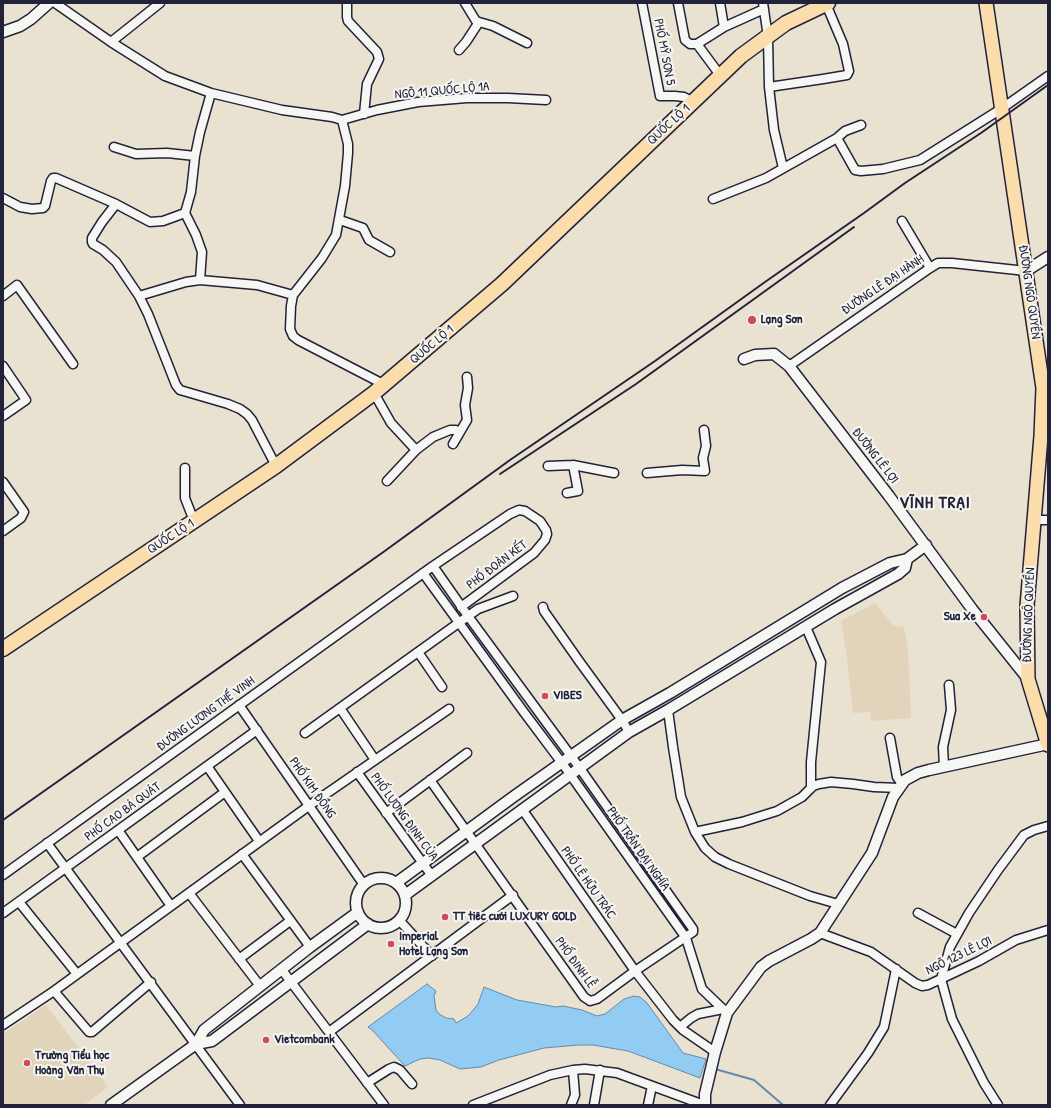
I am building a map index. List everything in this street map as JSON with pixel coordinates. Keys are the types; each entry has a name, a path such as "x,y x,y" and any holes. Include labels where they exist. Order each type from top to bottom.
{"highway":[{"name":"QUỐC LỘ 1","path":"3,649 276,466 380,389 502,284 741,56 786,24 822,4"}],"main road":[{"name":"ĐƯỜNG NGÔ QUYỀN","path":"986,3 1026,271 1043,358 1044,436 1034,520 1028,606 1028,679 1048,744"}],"street":[{"path":"3,32 20,26 30,20 49,3"},
{"path":"55,3 111,42 165,76 211,93 282,110 332,117 342,120 348,144 348,153 340,220 336,235 331,245 293,295 290,329 293,336 298,340 380,389 391,423 416,450"},
{"path":"111,42 160,3"},
{"path":"347,3 346,17 348,21 377,52 379,59 367,84 364,114"},
{"path":"465,3 476,21 493,26 527,43"},
{"name":"PHỐ MỸ SƠN 5","path":"642,3 660,96 675,96 693,102"},
{"path":"678,3 685,40 690,44 697,44 724,27 763,6 768,37 769,87 774,130 783,168"},
{"path":"720,3 724,27"},
{"path":"769,87 823,79 848,73 849,71 843,44 822,4"},
{"path":"459,50 479,22"},
{"path":"697,44 720,75"},
{"path":"837,138 855,170 861,171 883,169 920,160 1002,109 1048,76"},
{"path":"200,280 202,252 196,235 185,213 191,192 195,156 211,93"},
{"name":"NGÕ 11 QUỐC LỘ 1A","path":"342,120 418,102 468,98 546,100"},
{"path":"713,199 766,178 837,138 845,131 861,125"},
{"path":"114,147 136,154 171,153 195,156"},
{"path":"3,198 20,207 32,210 40,209 45,206 50,181 53,178 56,178 116,204 150,222 163,221 185,213"},
{"path":"116,204 102,222 92,238 92,242 116,262 139,296 148,314 176,386 180,390 228,404 247,414 252,420 276,466"},
{"path":"340,220 363,228 369,240 390,252"},
{"path":"902,221 930,268"},
{"path":"1026,271 1048,257"},
{"name":"ĐƯỜNG LÊ ĐẠI HÀNH","path":"789,366 938,263 952,263 1026,271"},
{"path":"139,296 186,282 200,280 257,285 293,295"},
{"path":"3,296 17,285 73,364"},
{"name":"ĐƯỜNG LÊ LỢI","path":"744,359 756,355 774,354 789,366 926,545 972,610 1028,679"},
{"path":"3,366 26,400 3,416"},
{"path":"454,444 467,420 465,405 468,388 467,377"},
{"path":"388,481 416,450 438,435 454,430 460,432"},
{"path":"647,473 682,470 705,471 703,458 706,446 704,430"},
{"path":"567,493 578,491 573,465"},
{"path":"548,466 573,465 614,473"},
{"path":"185,468 185,494 194,521"},
{"path":"3,482 23,510 23,515 21,518 3,531"},
{"name":"PHỐ ĐOÀN KẾT","path":"461,607 534,553 545,540 546,530 540,521 525,511 519,510 510,514"},
{"name":"ĐƯỜNG LƯƠNG THẾ VINH","path":"3,875 423,573 510,514"},
{"path":"1034,520 1048,520"},
{"path":"396,883 622,720 670,693 842,588 890,563 907,559 926,545"},
{"path":"405,896 579,767 629,732 850,600 898,574 905,568 907,559"},
{"path":"433,566 461,607 571,756"},
{"path":"423,573 562,763"},
{"path":"842,588 850,600"},
{"path":"305,733 468,616 483,607 513,596"},
{"path":"543,607 544,611 629,732"},
{"path":"806,627 821,662 811,762 810,788"},
{"path":"770,632 778,644"},
{"path":"418,652 442,687"},
{"path":"944,766 943,747 951,710 949,685"},
{"path":"670,693 681,797 695,832 705,848 714,857 810,896 838,904"},
{"path":"523,711 532,704"},
{"name":"PHỐ KIM ĐỒNG","path":"239,705 310,805 364,885"},
{"path":"340,708 375,760"},
{"path":"3,1025 54,991 259,841 449,709"},
{"name":"PHỐ CAO BÁ QUÁT","path":"3,913 257,730"},
{"path":"890,738 900,786"},
{"path":"473,1105 550,1075 585,1069 617,1073 704,1105 705,1094 725,1011 761,968 769,961 812,939 820,933 872,853 893,797 905,780 918,773 944,766 1048,744"},
{"path":"386,813 467,753"},
{"name":"PHỐ TRẦN ĐẠI NGHĨA","path":"571,756 693,929"},
{"name":"PHỐ TRẦN ĐẠI NGHĨA","path":"562,763 686,938 702,989 725,1011"},
{"path":"207,766 259,841"},
{"name":"PHỐ LƯƠNG ĐỊNH CỦA","path":"357,772 432,876"},
{"name":"PHỐ ĐINH LỄ","path":"430,780 584,997 590,1001 597,999 635,971 686,938 692,933 693,929"},
{"path":"695,832 764,816 777,811 794,802 810,788 818,784 831,782 874,788 900,786"},
{"path":"137,857 225,792"},
{"path":"513,798 522,809"},
{"name":"PHỐ LÊ HỮU TRÁC","path":"522,809 635,971 673,1020 714,1057"},
{"path":"998,1105 984,1083 952,1019 941,978 950,947 969,913 998,870 1024,836 1034,830 1048,826"},
{"path":"118,830 171,906"},
{"path":"48,843 240,1105"},
{"path":"242,854 310,947"},
{"path":"376,878 390,880 396,883 401,888 405,896 405,909 399,920 392,925 384,927 376,927 368,924 358,912 357,897 360,890 364,885 376,878"},
{"path":"189,893 260,986"},
{"path":"329,1032 513,895"},
{"path":"19,902 77,974"},
{"path":"111,1105 196,1044 204,1030 310,947 358,912"},
{"path":"918,914 957,934"},
{"path":"399,920 432,956"},
{"path":"239,959 290,921"},
{"path":"196,1044 212,1041 368,924"},
{"name":"NGÕ 123 LÊ LỢI","path":"820,933 871,952 922,986 979,961 1016,940 1048,930"},
{"path":"830,1105 868,1053 884,1027 896,969"},
{"path":"282,970 384,1105"},
{"path":"54,991 89,1032 92,1032 151,982"},
{"path":"235,1006 244,1018"},
{"path":"680,1027 698,1014 725,1011"},
{"path":"367,1083 389,1069 394,1068 400,1070 412,1084"},
{"path":"571,1105 575,1095 573,1070"},
{"path":"594,1105 600,1070"},
{"path":"648,1105 652,1086"}],"shaded area":[{"path":"875,603 893,625 904,627 908,648 911,718 871,721 870,712 853,713 841,621"},
{"path":"46,1005 108,1087 84,1105 3,1105 3,1034"}],"water":[{"path":"427,984 436,991 434,996 436,1010 439,1014 446,1018 454,1019 456,1023 468,1016 478,1004 484,987 517,1000 556,1007 563,1006 582,1010 597,1016 605,1014 624,999 634,996 640,997 647,1003 683,1053 706,1059 700,1078 628,1051 593,1045 544,1048 499,1060 481,1067 460,1069 440,1060 429,1058 420,1059 405,1066 368,1027"}],"waterway":[{"path":"715,1069 754,1080 783,1105"}],"railway":[{"path":"3,820 382,553 510,460 655,361 905,183 981,133 1048,85"},
{"path":"500,474 636,384 854,227"}],"place":[{"name":"Lạng Sơn","path":"752,320"},
{"name":"Sua Xe","path":"984,617"},
{"name":"VIBES","path":"545,696"},
{"name":"TT tiêc cưới LUXURY GOLD","path":"445,917"},
{"name":"Imperial Hotel Lạng Sơn","path":"391,944"},
{"name":"Vietcombank","path":"266,1040"},
{"name":"Trường Tiểu học Hoàng Văn Thụ","path":"27,1063"}],"district":[{"name":"VĨNH TRẠI","path":"935,503"}]}
